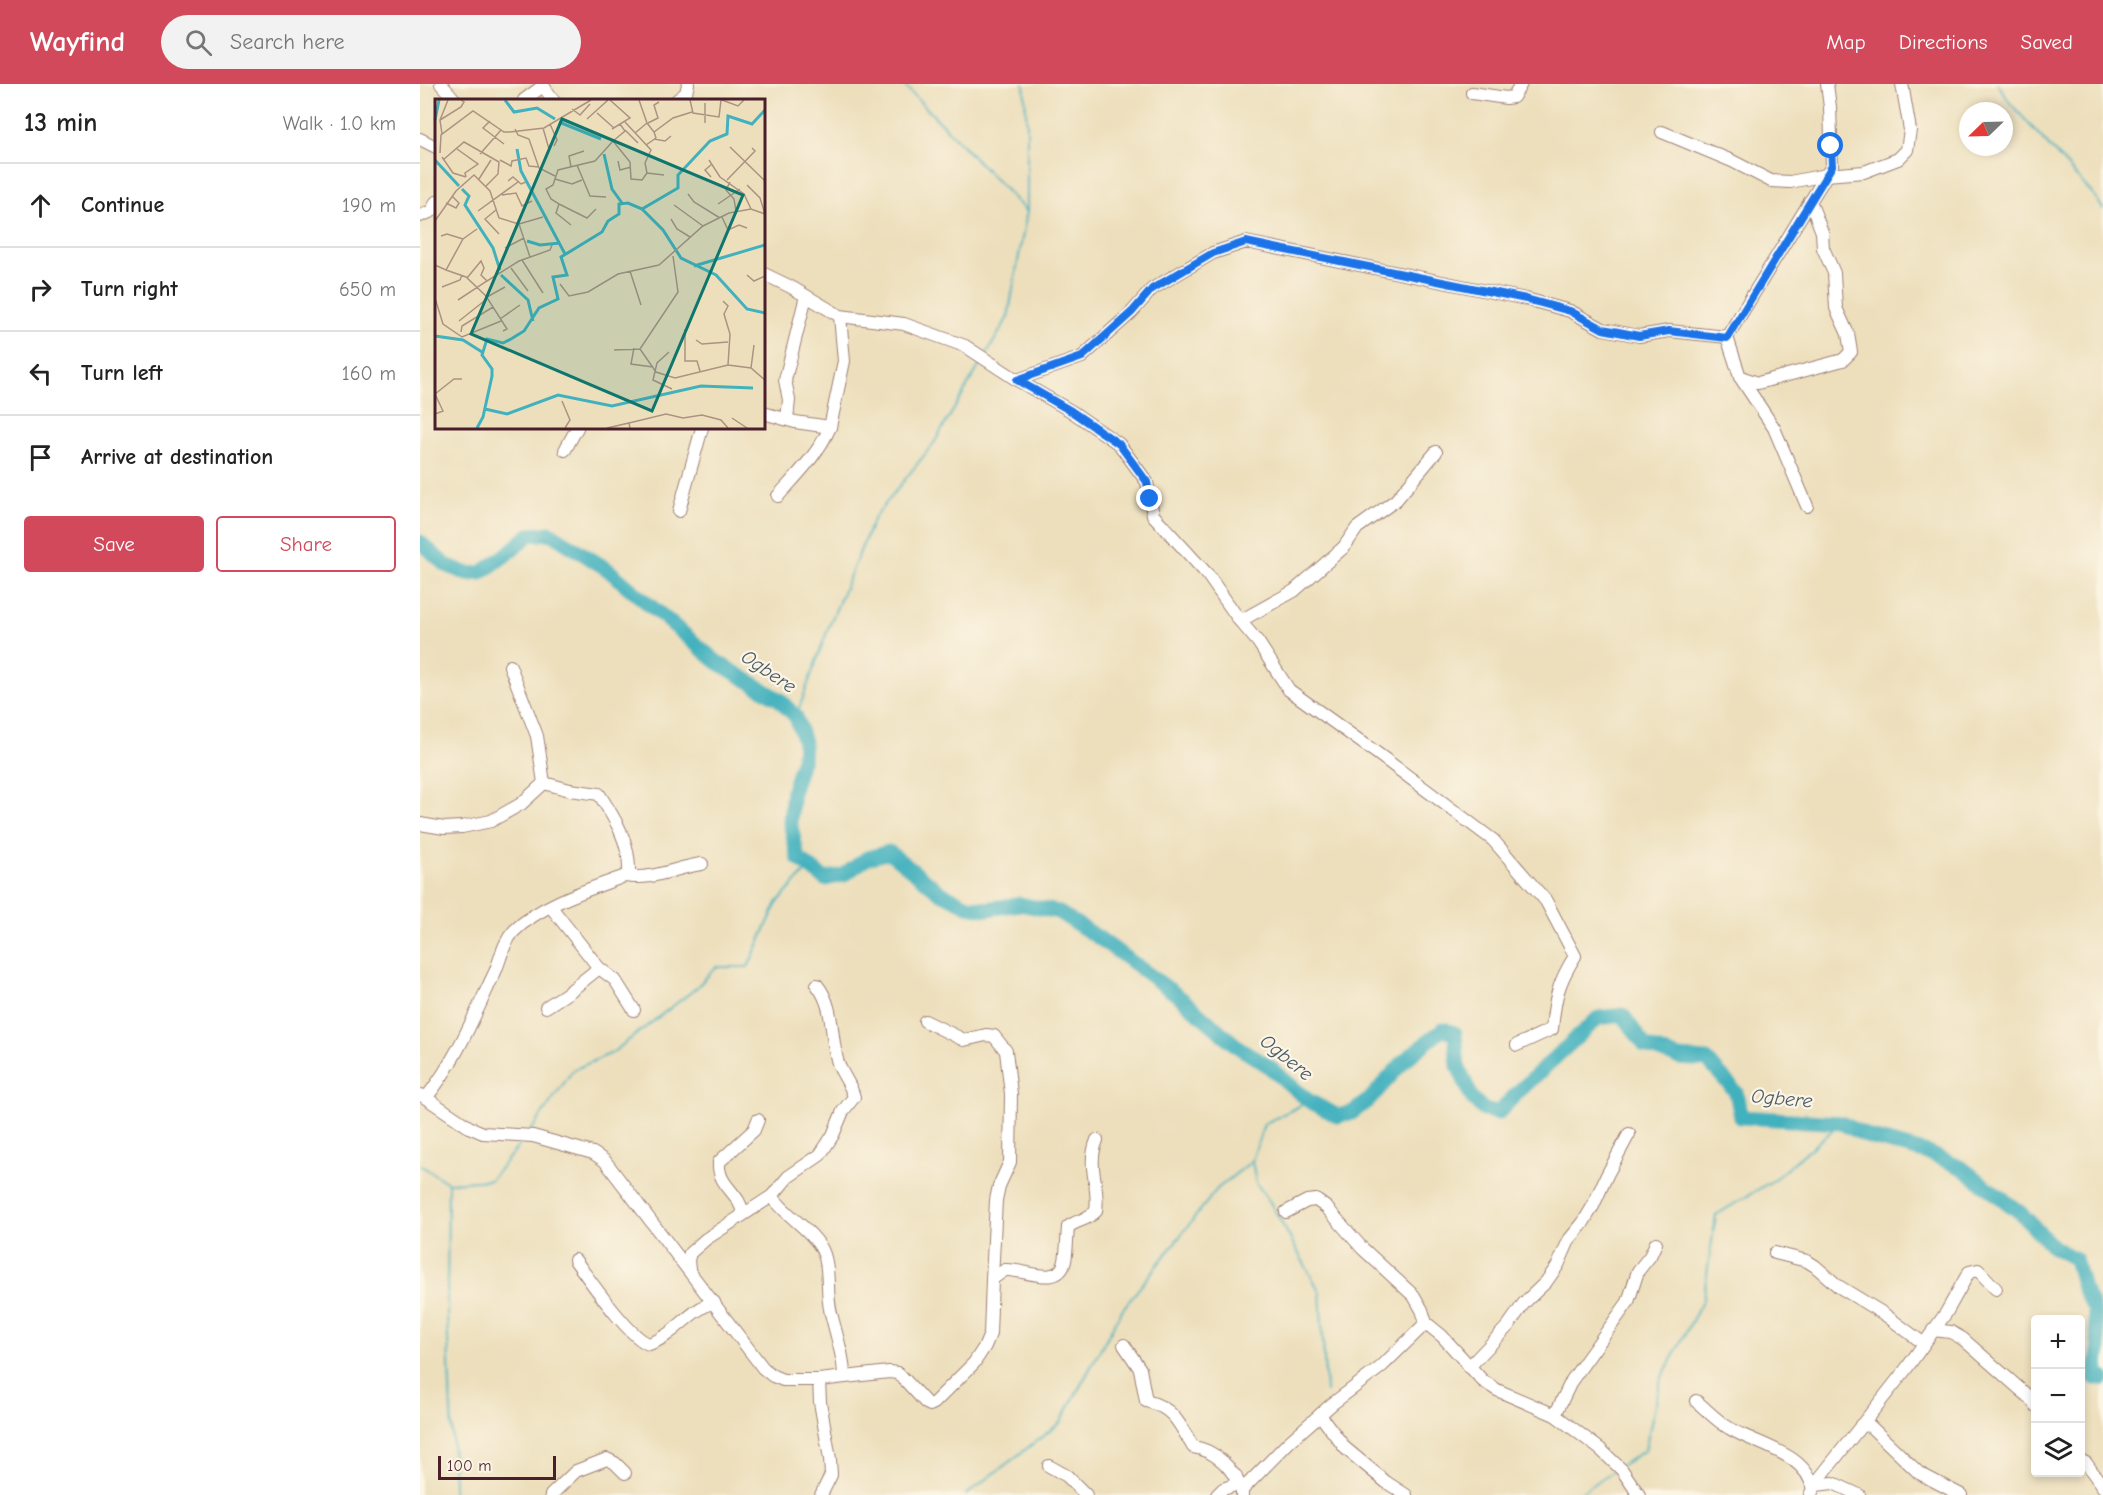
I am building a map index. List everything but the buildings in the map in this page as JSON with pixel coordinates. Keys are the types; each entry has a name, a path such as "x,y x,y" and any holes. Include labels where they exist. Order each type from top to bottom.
{"street":[{"path":"441,84 454,99"},
{"path":"678,99 686,93 687,84"},
{"path":"1472,93 1513,97 1521,84"},
{"path":"1807,506 1774,428 1740,377 1727,338 1832,166 1827,84"},
{"path":"1662,132 1732,161 1771,182 1790,182 1826,175 1864,172 1898,159 1907,150 1910,130 1902,84"},
{"path":"525,99 543,85 552,99"},
{"path":"420,139 435,146"},
{"path":"1740,377 1758,383 1843,360 1851,352 1848,334 1836,308 1833,273 1823,248 1822,232 1810,201"},
{"path":"420,216 432,211 435,204"},
{"path":"1017,380 1082,357 1132,312 1152,289 1213,253 1246,242 1526,299 1570,311 1603,329 1639,336 1669,331 1727,338"},
{"path":"765,274 840,316 904,324 965,346 1017,380 1071,411 1119,444 1147,482 1153,515 1207,574 1258,642 1288,690 1378,753 1494,840 1546,901 1575,956 1562,977 1555,999 1552,1029 1517,1045"},
{"path":"787,419 789,400 784,380 806,296"},
{"path":"778,496 827,437 844,361 840,316"},
{"path":"767,414 812,426 830,427"},
{"path":"565,450 576,429"},
{"path":"679,511 702,429"},
{"path":"1240,621 1294,591 1344,547 1357,528 1396,500 1436,452"},
{"path":"510,666 537,735 544,783"},
{"path":"420,824 444,828 491,821 521,804 544,783"},
{"path":"544,783 599,794 629,852 629,872 626,876"},
{"path":"702,864 686,866 648,878 638,879 626,876 587,890 551,907 516,929 506,940 499,963 455,1056 423,1096 483,1134 533,1136 593,1153 605,1161 763,1368 773,1376 783,1380 819,1380 897,1373 926,1403 934,1403 974,1363 985,1346 990,1334 996,1200 999,1186 1010,1162 1011,1094 1006,1051 994,1036 986,1035 964,1040 925,1021"},
{"path":"551,907 599,968 615,980 634,1010"},
{"path":"546,1007 599,968"},
{"path":"689,1270 690,1253 706,1239 772,1196 788,1177 820,1155 833,1135 843,1112 854,1097 852,1088 837,1060 827,1007 822,991 817,985"},
{"path":"743,1214 737,1198 720,1177 719,1162 754,1130 758,1120"},
{"path":"1469,1367 1508,1326 1524,1303 1546,1282 1558,1264 1569,1240 1593,1206 1629,1134"},
{"path":"992,1279 1005,1270 1049,1276 1061,1270 1065,1264 1068,1227 1088,1218 1096,1211 1092,1153 1097,1140"},
{"path":"772,1196 781,1208 819,1243 824,1253 830,1310 844,1367 843,1377"},
{"path":"1287,1212 1307,1201 1316,1200 1327,1208 1362,1248 1392,1273 1414,1296 1426,1323 1442,1336 1483,1382 1556,1415 1600,1449 1619,1468 1639,1495"},
{"path":"1556,1415 1572,1380 1628,1302 1638,1272 1656,1243"},
{"path":"1774,1253 1807,1261 1838,1286 1884,1314 1923,1343"},
{"path":"574,1260 642,1342 649,1344 665,1336 703,1306 714,1302"},
{"path":"1813,1490 1934,1330 1969,1272 1978,1270 1996,1289"},
{"path":"1124,1345 1140,1369 1146,1401 1159,1404 1169,1410 1193,1447 1203,1448 1223,1462 1236,1476 1242,1492 1280,1450 1381,1367 1426,1323"},
{"path":"1934,1330 1951,1332 1963,1339 2031,1400"},
{"path":"819,1380 820,1402 831,1459 831,1475 821,1495"},
{"path":"1696,1401 1727,1427 1787,1456 1806,1471 1812,1482 1813,1490"},
{"path":"1320,1415 1345,1448 1386,1482 1406,1495"},
{"path":"1861,1425 1870,1426 1918,1473 1961,1495"},
{"path":"551,1495 576,1471 607,1460 615,1463 625,1473"},
{"path":"2085,1462 2103,1486"},
{"path":"1049,1466 1067,1476 1086,1495"},
{"path":"1217,1495 1223,1489 1235,1485 1236,1476"},
{"path":"1813,1490 1833,1483 1859,1495"}],"waterway":[{"path":"903,84 1026,211"},
{"path":"986,355 1008,317 1027,211 1027,126 1024,84"},
{"path":"1998,84 2010,103 2096,198 2103,209"},
{"path":"796,717 829,626 874,518 934,443 981,363"},
{"name":"Ogbere","path":"420,542 446,565 468,574 481,573 529,535 550,533 607,569 717,662 779,699 796,717 804,742 803,758 793,790 790,822 798,858 825,879 844,875 867,858 889,852 941,893 968,906 987,909 1020,904 1058,912 1099,938 1181,998 1238,1047 1267,1065 1309,1101 1338,1116 1353,1112 1370,1099 1404,1061 1443,1029 1455,1033 1458,1066 1472,1098 1484,1110 1498,1113 1598,1018 1623,1015 1645,1046 1679,1058 1707,1060 1736,1092 1741,1117 1841,1123 1869,1137 1931,1154 1962,1168 2022,1214 2053,1247 2075,1259 2083,1288 2094,1309 2099,1350 2095,1378 2103,1378"},
{"path":"530,1132 573,1070 612,1053 695,989 716,967 748,967 777,903 810,867"},
{"path":"966,1495 1060,1423 1122,1310 1217,1189 1252,1161 1264,1124 1309,1101"},
{"path":"1622,1465 1645,1450 1661,1379 1703,1300 1716,1215 1772,1181 1841,1123"},
{"path":"420,1165 448,1183 490,1180 523,1141"},
{"path":"1252,1161 1256,1183 1270,1202 1320,1292 1326,1392"},
{"path":"448,1183 447,1314 453,1495"},
{"path":"1577,1495 1615,1470"}],"route":[{"path":"1150,499 1147,482 1119,444 1071,411 1017,380 1082,357 1132,312 1152,289 1213,253 1246,242 1526,299 1570,311 1603,329 1639,336 1669,331 1727,338 1832,166 1831,146"}]}
